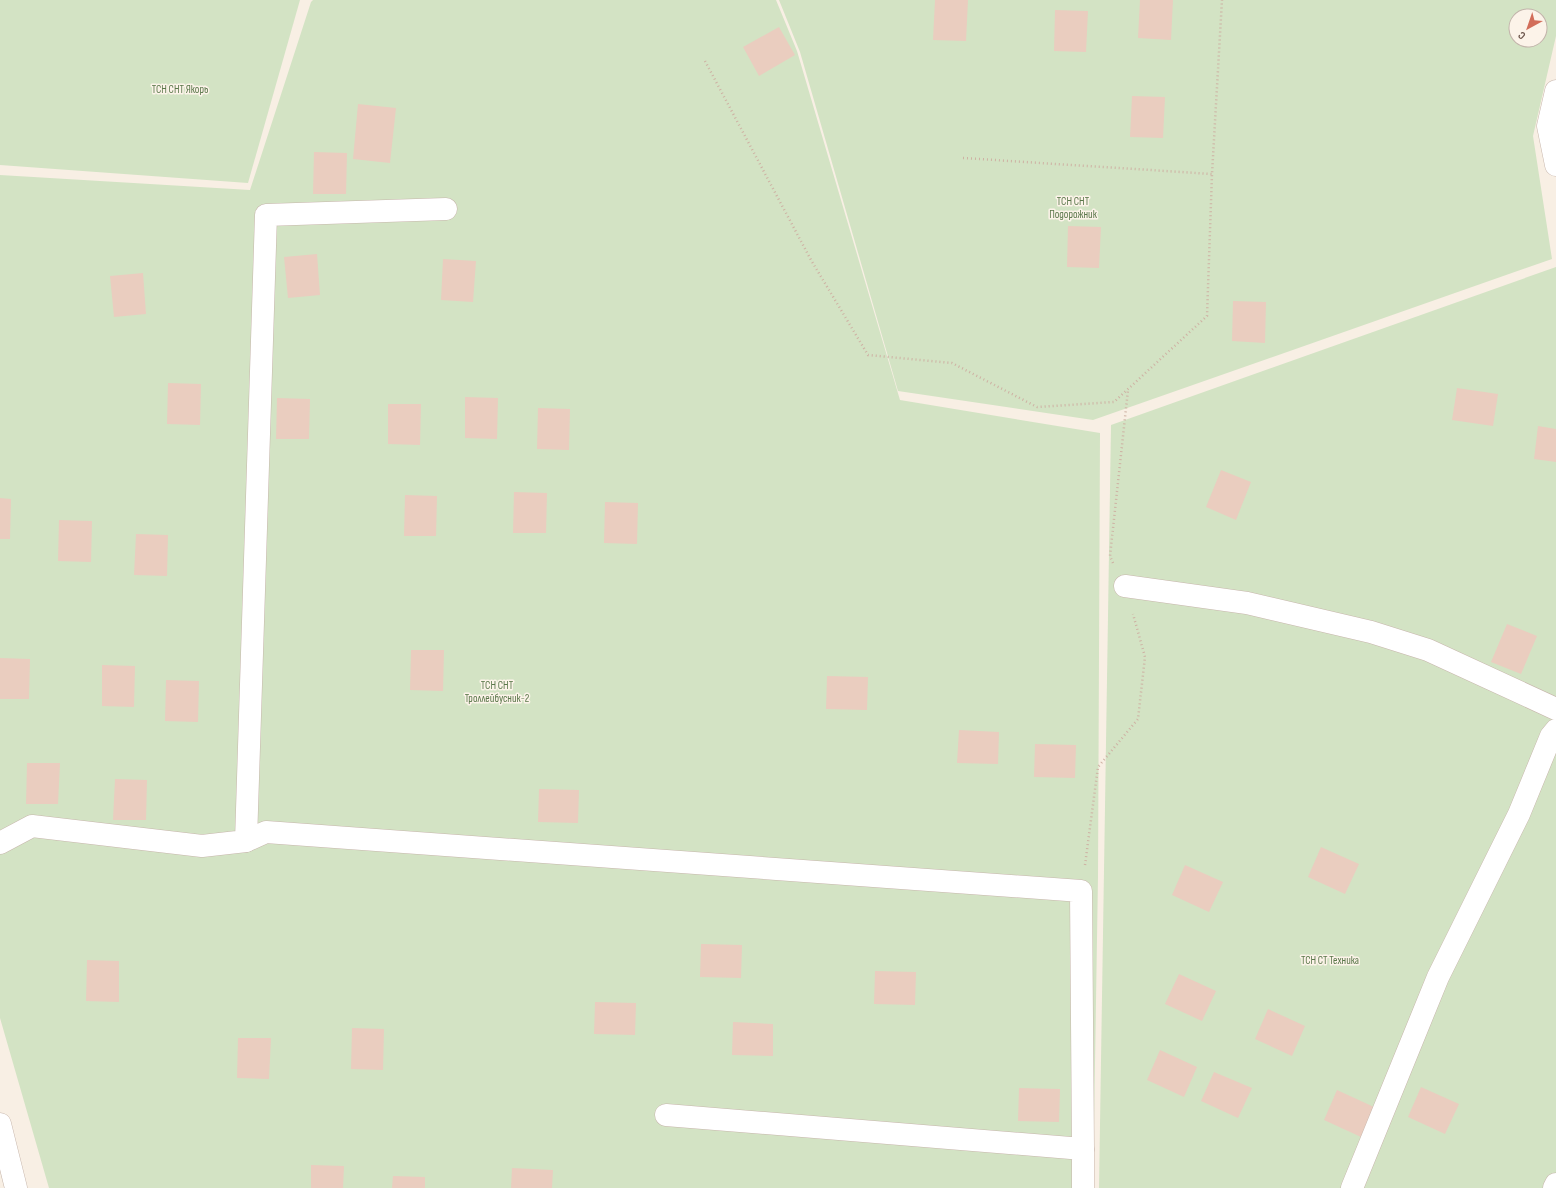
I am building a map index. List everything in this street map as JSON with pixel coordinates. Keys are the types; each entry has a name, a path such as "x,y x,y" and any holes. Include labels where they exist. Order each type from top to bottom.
{"street":[{"path":"1556,91 1548,126 1556,165"},
{"path":"246,841 266,215 446,209"},
{"path":"1125,586 1247,603 1371,632 1428,650 1556,710"},
{"path":"1352,1188 1438,977 1519,814 1551,736 1556,730"},
{"path":"0,842 32,826 202,846 246,841 266,832 1081,891 1083,1188"},
{"path":"666,1115 1083,1149"},
{"path":"0,1124 16,1188"},
{"path":"1554,1188 1556,1184"}],"path":[{"path":"705,62 811,260 868,355 952,363 1037,407 1114,402 1207,316 1212,174 1222,0"},
{"path":"963,158 1212,174"},
{"path":"1081,891 1098,767 1138,719 1145,657 1125,586 1110,556 1128,389"}],"green space":[{"name":"ТСН СНТ Якорь","path":"0,0 300,0 248,183 0,165"},
{"name":"ТСН СНТ Троллейбусник-2","path":"313,0 776,0 797,51 900,400 1100,433 1098,877 1093,1188 49,1188 0,1018 0,175 250,190 311,2"},
{"name":"ТСН СНТ Подорожник","path":"779,0 1556,0 1556,36 1533,136 1552,259 1093,420 898,391 800,52"},
{"name":"ТСН СТ Техника","path":"1556,267 1556,1188 1099,1188 1111,425"}],"building":[{"path":"935,0 968,0 966,41 933,40"},
{"path":"1140,0 1173,0 1171,40 1138,38"},
{"path":"1055,10 1088,11 1086,52 1054,51"},
{"path":"779,27 795,55 759,76 743,47"},
{"path":"1132,96 1165,97 1163,138 1130,137"},
{"path":"358,104 396,108 390,163 353,159"},
{"path":"314,152 347,153 346,194 313,194"},
{"path":"1068,226 1101,227 1099,268 1067,267"},
{"path":"317,254 320,295 288,298 284,257"},
{"path":"443,259 476,261 473,302 441,300"},
{"path":"143,273 146,314 114,317 110,276"},
{"path":"1233,301 1266,302 1265,343 1232,341"},
{"path":"168,383 201,384 200,425 167,424"},
{"path":"1457,388 1498,394 1493,426 1452,420"},
{"path":"465,397 498,398 497,439 465,438"},
{"path":"277,398 310,399 309,439 276,439"},
{"path":"388,404 421,404 420,445 388,444"},
{"path":"538,408 570,409 569,450 537,449"},
{"path":"1538,426 1556,429 1556,462 1534,459"},
{"path":"1221,470 1251,482 1236,520 1206,507"},
{"path":"514,492 547,493 546,533 513,533"},
{"path":"405,495 437,496 436,536 404,536"},
{"path":"0,498 11,499 10,539 0,539"},
{"path":"605,502 638,503 637,544 604,543"},
{"path":"59,520 92,521 91,562 58,561"},
{"path":"136,534 168,535 167,576 134,575"},
{"path":"1507,624 1537,636 1521,674 1491,662"},
{"path":"411,650 444,650 443,691 410,690"},
{"path":"0,658 30,659 29,699 0,699"},
{"path":"102,665 135,666 134,707 102,706"},
{"path":"827,676 868,677 867,710 826,709"},
{"path":"166,680 199,681 198,722 165,721"},
{"path":"959,730 999,732 998,764 957,763"},
{"path":"1035,744 1076,745 1075,778 1034,777"},
{"path":"27,763 60,763 58,804 26,804"},
{"path":"115,779 147,780 146,820 113,820"},
{"path":"539,789 579,790 578,823 538,822"},
{"path":"1321,847 1359,864 1345,894 1308,877"},
{"path":"1185,865 1223,882 1209,912 1172,895"},
{"path":"701,944 742,945 741,978 700,977"},
{"path":"87,960 119,961 119,1002 86,1001"},
{"path":"875,971 916,972 915,1005 874,1004"},
{"path":"1179,974 1216,991 1202,1021 1165,1004"},
{"path":"595,1002 636,1003 635,1035 594,1034"},
{"path":"1268,1009 1305,1026 1292,1056 1255,1039"},
{"path":"733,1022 773,1024 773,1056 732,1055"},
{"path":"352,1028 384,1029 383,1070 351,1069"},
{"path":"238,1038 271,1038 269,1079 237,1078"},
{"path":"1160,1050 1197,1067 1184,1097 1147,1080"},
{"path":"1214,1072 1252,1088 1238,1118 1201,1101"},
{"path":"1421,1087 1459,1104 1445,1134 1408,1117"},
{"path":"1019,1088 1060,1089 1059,1122 1018,1121"},
{"path":"1337,1090 1374,1107 1361,1137 1324,1120"},
{"path":"311,1165 344,1166 343,1188 311,1188"},
{"path":"512,1168 553,1170 552,1188 511,1188"},
{"path":"393,1176 425,1177 425,1188 392,1188"}]}
